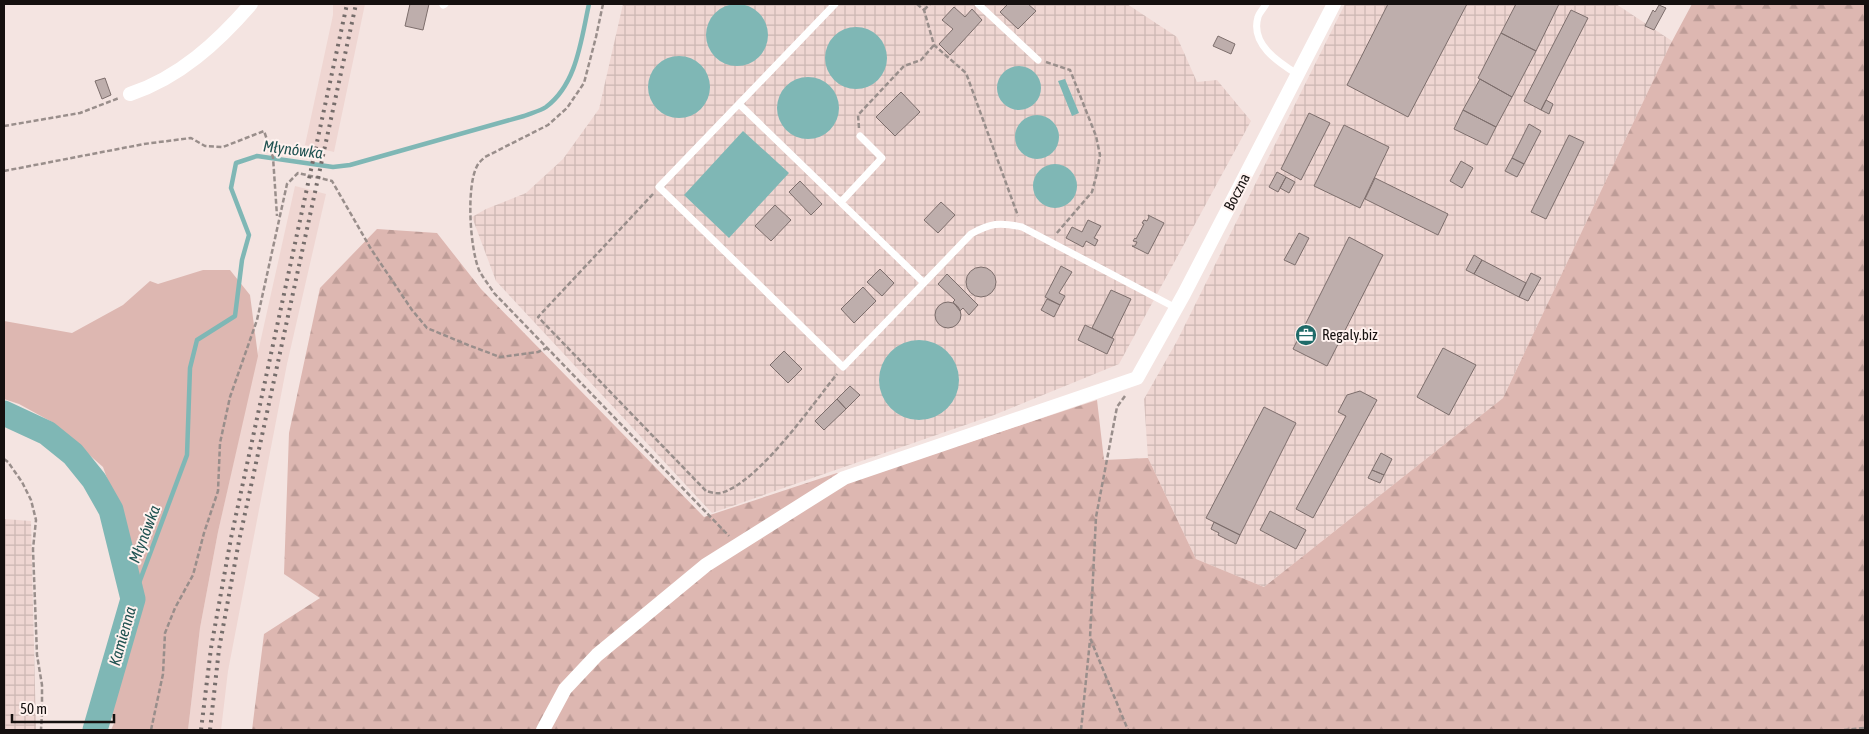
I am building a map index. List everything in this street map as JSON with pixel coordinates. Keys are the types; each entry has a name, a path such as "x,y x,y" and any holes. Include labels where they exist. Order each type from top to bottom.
{"street":[{"path":"130,94 155,84 197,58 231,27 251,4"},
{"name":"Boczna","path":"1137,378 1176,308 1334,4"},
{"path":"542,730 565,689 597,655 706,565 844,478 1137,378"}],"lane":[{"path":"835,4 659,187 843,367 970,234 986,226 1003,223 1022,227 1176,308"},
{"path":"978,4 1038,60"},
{"path":"1266,4 1258,17 1258,32 1261,43 1276,61 1297,74"},
{"path":"739,104 924,283"},
{"path":"841,202 882,158 860,136"}],"path":[{"path":"603,4 584,83 567,108 548,125 485,157 478,164 474,173 470,212 472,240 479,269 494,293 738,545"},
{"path":"917,4 924,10 934,45 966,74 1022,227"},
{"path":"924,10 930,4"},
{"path":"860,136 858,115 904,66 921,60 934,45"},
{"path":"1038,60 1070,70 1096,136 1100,155 1092,192 1050,242"},
{"path":"4,126 80,113 130,94"},
{"path":"4,171 144,144 192,138 205,146 223,146 264,131 273,157 278,220"},
{"path":"151,730 163,674 165,634 175,608 193,575 204,532 218,491 220,443 230,397 256,320 287,184 298,174 332,180 371,249 426,328 500,356 538,352 547,348"},
{"path":"659,187 538,317 706,492 720,494 737,485 766,462 843,367"},
{"path":"1081,730 1090,638 1096,517 1117,407 1137,378"},
{"path":"4,459 22,482 31,500 36,520 33,549 37,655 42,685 40,730"},
{"path":"1090,638 1128,730"},
{"path":"1844,730 1865,728"}],"shaded area":[{"path":"333,4 365,4 334,152 305,145 333,15"},
{"path":"623,4 1127,4 1177,37 1197,82 1217,80 1251,121 1119,364 994,415 712,513 496,281 472,217 486,209 526,193 563,159 599,109"},
{"path":"1345,4 1616,4 1672,41 1503,398 1264,587 1196,559 1148,458 1144,399 1177,341"},
{"path":"295,186 326,194 287,364 228,671 221,730 188,730 200,628 218,532"},
{"path":"4,519 31,521 36,730 4,730"}],"green space":[{"path":"1692,4 1865,4 1865,730 252,730 264,634 320,598 284,574 289,433 320,288 377,229 437,233 481,289 704,517 837,473 848,482 1097,400 1104,460 1148,458 1196,559 1264,587 1503,398 1670,45"},
{"path":"203,270 230,270 250,295 258,356 218,532 200,628 188,730 111,730 115,721 110,716 141,612 133,551 103,467 52,422 19,404 4,399 4,321 72,333 123,305 150,281 158,284"}],"water":[{"path":"737,4 749,7 759,13 765,23 768,35 765,47 759,57 749,63 737,66 725,63 715,57 709,47 706,35 709,23 715,13 725,7"},
{"path":"856,27 868,30 878,36 884,46 887,58 884,70 878,80 868,86 856,89 844,86 834,80 828,70 825,58 828,46 834,36 844,30"},
{"path":"679,56 691,59 701,65 707,75 710,87 707,99 701,109 691,115 679,118 667,115 657,109 651,99 648,87 651,75 657,65 667,59"},
{"path":"1023,66 1035,72 1040,79 1040,97 1035,104 1028,109 1015,110 1007,107 1000,100 997,84 1000,76 1007,69"},
{"path":"808,77 820,80 830,86 836,96 839,108 836,120 830,130 820,136 808,139 796,136 786,130 780,120 777,108 780,96 786,86 796,80"},
{"path":"1065,79 1079,113 1072,116 1058,81"},
{"path":"1041,115 1053,121 1058,128 1058,146 1053,153 1046,158 1033,159 1025,156 1018,149 1015,133 1018,125 1025,118"},
{"path":"743,131 789,173 729,238 684,195"},
{"path":"1059,164 1071,170 1076,177 1076,195 1071,202 1064,207 1051,208 1043,205 1036,198 1033,182 1036,174 1043,167"},
{"path":"919,340 934,343 947,352 956,365 959,380 956,395 947,408 934,417 919,420 904,417 891,408 882,395 879,380 882,365 891,352 904,343"}],"building":[{"path":"410,4 429,4 423,30 405,26"},
{"path":"1008,4 1028,4 1036,11 1018,29 1000,12"},
{"path":"1388,4 1467,4 1408,117 1347,85"},
{"path":"1516,4 1559,4 1536,51 1501,33"},
{"path":"1659,5 1666,8 1654,30 1645,26 1653,10 1655,12"},
{"path":"954,7 965,17 972,9 982,20 950,55 939,44 953,29 942,20"},
{"path":"1571,10 1588,18 1541,110 1524,101"},
{"path":"1501,33 1536,51 1512,97 1478,78"},
{"path":"1218,36 1235,44 1231,54 1213,46"},
{"path":"105,78 111,95 102,99 95,81"},
{"path":"1480,79 1512,97 1496,127 1463,110"},
{"path":"901,92 920,112 895,136 876,117"},
{"path":"1546,100 1553,104 1549,114 1541,110"},
{"path":"1463,110 1496,127 1487,145 1454,129"},
{"path":"1309,113 1330,123 1301,180 1281,169"},
{"path":"1529,124 1541,131 1524,164 1512,158"},
{"path":"1344,125 1389,147 1360,208 1314,186"},
{"path":"1569,135 1584,142 1546,219 1531,212"},
{"path":"1512,158 1524,164 1517,177 1505,171"},
{"path":"1461,161 1473,168 1462,188 1450,181"},
{"path":"1277,172 1286,177 1278,192 1269,187"},
{"path":"1286,177 1295,182 1289,193 1280,188"},
{"path":"1375,178 1448,214 1438,235 1365,199"},
{"path":"800,181 822,204 811,215 789,192"},
{"path":"941,202 955,215 938,233 924,220"},
{"path":"775,205 791,220 771,241 755,226"},
{"path":"1148,215 1164,223 1148,254 1132,246 1135,246 1137,242 1133,241 1144,224 1142,223 1144,220 1147,221"},
{"path":"1088,220 1101,226 1094,238 1098,240 1095,246 1086,241 1083,247 1066,238 1072,227 1082,232"},
{"path":"1299,233 1309,238 1295,265 1284,260"},
{"path":"1349,237 1383,255 1327,366 1293,349"},
{"path":"1474,255 1482,260 1474,274 1466,270"},
{"path":"1482,260 1526,283 1519,297 1474,274"},
{"path":"1061,266 1072,272 1059,293 1065,296 1060,305 1045,297"},
{"path":"981,267 987,268 995,276 995,288 987,296 981,297 975,296 967,288 966,282 967,276 975,268"},
{"path":"880,269 894,283 882,296 867,282"},
{"path":"1531,273 1541,278 1528,301 1519,297"},
{"path":"947,274 978,305 969,315 963,308 960,311 953,302 955,300 938,284"},
{"path":"863,287 876,301 854,323 841,309"},
{"path":"1111,290 1131,299 1112,338 1092,328"},
{"path":"1047,299 1060,305 1054,317 1041,310"},
{"path":"948,302 957,306 961,315 957,324 948,328 939,324 935,315 939,306"},
{"path":"1085,325 1114,339 1107,354 1078,340"},
{"path":"1443,348 1476,365 1449,415 1417,397"},
{"path":"784,351 802,369 788,383 770,365"},
{"path":"850,386 860,395 846,409 837,399"},
{"path":"1360,391 1377,400 1313,518 1296,509 1346,416 1338,412 1347,395"},
{"path":"837,399 846,409 824,430 815,421"},
{"path":"1264,407 1296,423 1240,535 1206,518"},
{"path":"1381,453 1392,459 1384,475 1372,470"},
{"path":"1372,470 1384,475 1380,483 1368,478"},
{"path":"1270,511 1306,530 1296,549 1260,530"},
{"path":"1214,522 1240,535 1236,544 1218,535 1219,533 1211,529"}],"waterway":[{"name":"Młynówka","path":"133,599 187,455 190,368 197,340 235,316 242,260 249,235 231,188 236,163 257,156 333,167 350,165 541,110 556,97 565,86 571,74 580,46 589,4"},
{"name":"Kamienna","path":"4,413 47,433 73,454 94,480 111,510 133,599 95,730"}],"railway":[{"path":"201,730 211,648 231,538 347,4"},
{"path":"210,730 219,649 239,541 356,4"}],"place":[{"name":"Regaly.biz","path":"1306,335"}]}
